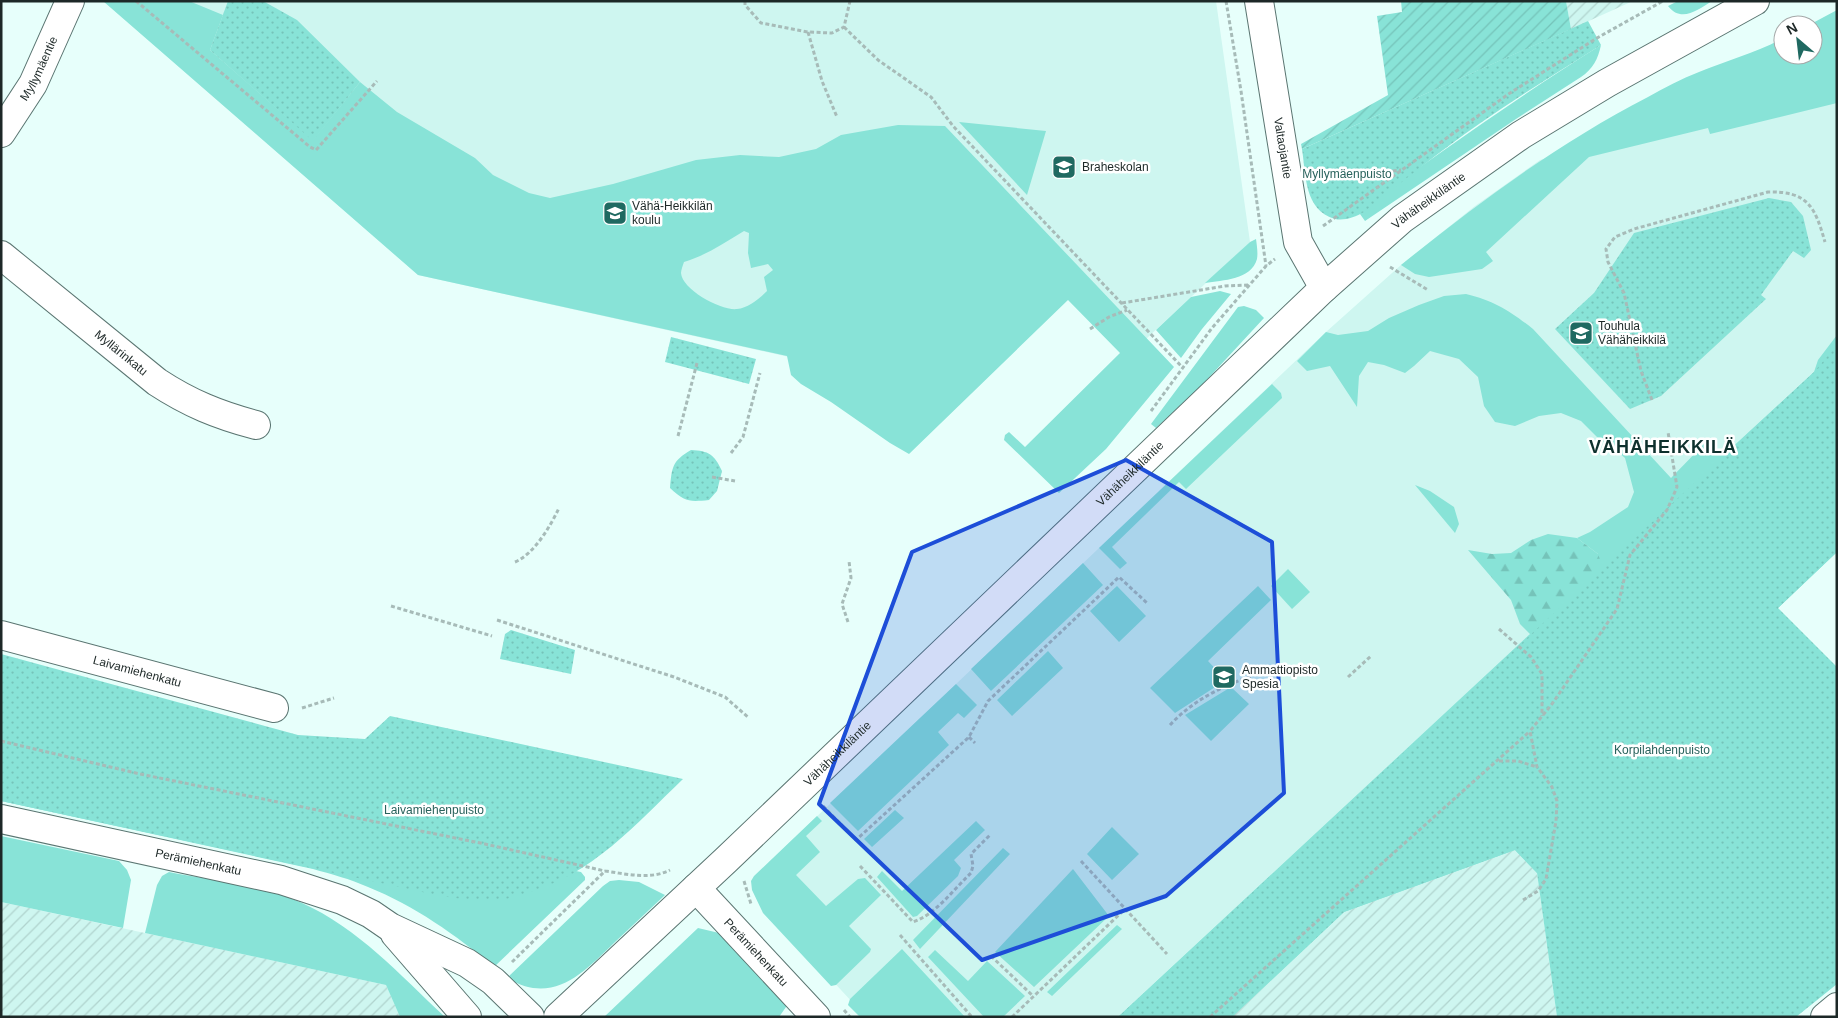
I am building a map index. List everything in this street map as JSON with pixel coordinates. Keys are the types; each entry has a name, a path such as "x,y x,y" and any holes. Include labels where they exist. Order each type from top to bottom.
{"street":[{"name":"Myllymäentie","path":"1,133 33,84 70,1"},
{"name":"Valtaojantie","path":"1259,1 1298,242 1324,288"},
{"name":"Vähäheikkiläntie","path":"558,1017 1073,530 1324,288 1402,219 1522,135 1607,82 1755,1"},
{"name":"Myllärinkatu","path":"1,254 162,385 181,398 204,409 256,425"},
{"name":"Laivamiehenkatu","path":"1,635 274,708"},
{"name":"Perämiehenkatu","path":"1,818 281,880 342,900 371,914 390,927 467,963 493,981 530,1017"},
{"name":"Perämiehenkatu","path":"696,888 816,1017"},
{"name":"Perämiehenkatu","path":"390,927 467,1017"},
{"path":"1825,1017 1837,1007"}],"path":[{"path":"136,1 316,150 377,82"},
{"path":"745,1 745,5 761,23 808,32 832,33 844,27"},
{"path":"844,27 850,1"},
{"path":"1150,412 1212,328 1266,266 1226,1"},
{"path":"1322,227 1550,68 1597,38 1663,1"},
{"path":"844,27 878,60 931,97 953,126 1183,368"},
{"path":"808,32 822,81 837,117"},
{"path":"1309,168 1367,174 1403,170"},
{"path":"1652,400 1641,371 1624,293 1608,262 1606,249 1615,237 1634,229 1759,195 1784,192 1797,195 1811,207 1818,218 1825,242"},
{"path":"1390,267 1428,290"},
{"path":"1121,303 1225,286 1250,285"},
{"path":"1090,329 1109,317 1127,310"},
{"path":"678,436 698,363"},
{"path":"731,453 743,437 760,373"},
{"path":"1210,1017 1530,731 1542,716 1583,660 1617,608 1630,555 1667,510 1677,487 1668,432"},
{"path":"712,477 735,481"},
{"path":"515,562 525,558 551,525 559,508"},
{"path":"848,622 842,604 851,578 849,561"},
{"path":"820,803 856,840 969,737 988,700 1119,577 1147,603"},
{"path":"391,606 492,636"},
{"path":"497,620 674,677 725,697 749,718"},
{"path":"1499,629 1531,657 1542,674 1542,716"},
{"path":"1348,678 1371,656"},
{"path":"1170,725 1185,710 1230,684 1252,676"},
{"path":"1523,900 1538,891 1546,879 1556,821 1557,801 1552,787 1537,767 1530,731"},
{"path":"969,737 975,743"},
{"path":"1,740 140,774 485,844 606,871 643,876 663,874 677,867"},
{"path":"1498,760 1518,761 1537,767"},
{"path":"860,866 913,922 924,918 934,910 971,873 971,854 990,835"},
{"path":"1081,861 1167,954"},
{"path":"508,966 606,871"},
{"path":"1012,1017 1125,909"},
{"path":"900,935 972,1017"},
{"path":"991,956 1034,996"}],"highlighted area":[{"path":"1126,460 1272,542 1284,793 1166,896 982,960 819,804 912,552"}],"shaded area":[{"name":"Vähä-Heikkilän koulu","path":"103,1 1216,1 1250,242 1146,339 1032,220 870,375 418,275"},
{"path":"1566,1 1633,1 1571,29"},
{"name":"Ammattiopisto Spesia","path":"1837,73 1837,345 1814,372 1118,1017 866,1017 767,910 769,862 1326,332 1401,265 1475,206 1540,160"},
{"path":"1515,850 1537,873 1557,1017 1232,1017 1344,912"},
{"path":"1,902 386,985 400,1017 1,1017"}],"green space":[{"path":"103,1 189,1 223,15 210,50 313,140 360,82 397,112 475,158 493,175 529,193 550,198 613,184 696,160 740,155 779,157 816,149 841,135 898,125 945,126 1174,367 1106,449 1059,493 1004,440 1005,435 1009,432 1025,447 1120,353 1068,300 909,454 801,384 791,375 787,356 418,275","holes":["744,231 749,233 748,253 751,268 768,264 773,270 764,277 767,291 754,302 737,309 722,307 695,292 683,280 681,273 684,262 708,252"]},
{"path":"228,1 263,1 297,20 360,82 313,141 210,50"},
{"path":"1401,1 1566,1 1571,29 1302,149 1301,144 1388,95 1377,16 1402,12"},
{"path":"1678,1 1712,1 1690,13 1678,14 1668,6"},
{"path":"1837,10 1837,103 1710,134 1708,128 1589,157 1486,252 1493,261 1482,269 1429,277 1415,274 1401,265 1490,196 1551,154 1615,115 1673,84 1773,43 1773,65 1823,65 1823,18"},
{"name":"Myllymäenpuisto","path":"1588,21 1601,45 1479,124 1364,212 1350,218 1335,219 1317,208 1308,190 1302,149"},
{"path":"1601,45 1594,63 1585,74 1365,221 1360,214 1360,210 1419,167"},
{"path":"959,122 1046,131 1027,195"},
{"path":"1769,198 1791,202 1803,216 1811,250 1804,258 1793,251 1761,295 1766,299 1661,396 1630,409 1555,329 1594,293 1634,233"},
{"path":"1256,239 1257,259 1249,271 1228,280 1205,283 1250,242"},
{"path":"1220,291 1231,294 1181,358 1156,330 1191,297"},
{"path":"1466,294 1502,307 1533,329 1671,478 1705,443 1726,453 1814,372 1818,360 1837,335 1837,552 1778,608 1537,873 1515,850 1344,912 1232,1017 1118,1017 1530,634 1550,637 1598,554 1577,538 1590,532 1628,507 1634,492 1625,458 1616,450 1597,437 1581,421 1561,413 1539,416 1515,426 1495,422 1484,406 1478,377 1459,359 1430,351 1405,373 1384,365 1368,362 1359,376 1357,407 1330,366 1307,371 1297,361 1326,332 1338,335 1368,331 1389,318 1419,305 1444,296"},
{"path":"1244,306 1256,310 1264,318 1202,385 1156,428 1151,424 1238,307"},
{"path":"671,337 756,359 749,384 665,362"},
{"name":"Korpilahdenpuisto","path":"1837,345 1837,552 1778,608 1837,667 1837,984 1796,1017 1557,1017 1537,873 1515,850 1344,912 1232,1017 1118,1017 1814,372"},
{"path":"1272,384 1281,393 1282,398 1186,489 1179,482 1112,547 1127,563 1120,569 1099,548"},
{"path":"691,450 710,454 722,471 717,491 709,500 688,500 670,488 674,465"},
{"path":"1415,485 1430,491 1454,507 1459,524 1455,533"},
{"path":"1548,534 1577,538 1598,554 1606,576 1550,637 1530,634 1520,624 1511,600 1468,550 1492,554 1511,553 1531,540"},
{"path":"1083,563 1103,585 991,691 971,669"},
{"path":"1288,569 1310,592 1292,609 1271,586"},
{"path":"1117,586 1146,616 1119,642 1090,611"},
{"path":"1258,586 1271,600 1208,661 1226,680 1175,713 1150,688"},
{"path":"511,630 575,650 571,674 500,659 505,634"},
{"path":"1048,651 1063,668 1012,716 997,700"},
{"name":"Laivamiehenpuisto","path":"1,654 298,735 365,739 390,716 683,779 612,846 593,861 551,885 513,897 496,900 470,900 436,895 1,801"},
{"path":"956,684 977,705 964,718 958,713 938,732 949,745 858,831 830,803"},
{"path":"1231,687 1249,704 1211,741 1185,715"},
{"path":"1,801 338,824 581,872 585,880 494,967 419,912 347,879 313,869"},
{"path":"895,810 904,818 872,847 864,839"},
{"path":"817,816 822,821 806,836 820,852 796,875 826,906 858,879 865,878 881,895 849,926 871,949 870,952 836,985 831,986 763,913 752,890 751,881"},
{"path":"976,821 985,830 954,860 961,868 958,876 917,916 913,917 877,877 882,871 902,891"},
{"path":"1112,827 1139,854 1112,880 1087,854"},
{"path":"1,836 119,861 127,870 131,880 123,928 1,902"},
{"path":"1003,848 1010,854 920,949 913,940"},
{"path":"1073,869 1109,916 1034,987 995,952"},
{"path":"169,872 271,892 302,903 322,913 342,925 378,954 444,1016 400,1017 386,985 145,933 157,885 162,876"},
{"path":"610,881 639,882 665,895 591,965 579,975 566,982 553,987 539,989 524,986 507,978 603,886"},
{"path":"1117,925 1122,929 1052,996 1047,992"},
{"path":"698,928 719,933 787,1001 786,1007 779,1017 604,1017"},
{"path":"902,949 965,1017 860,1017 848,1005 850,999"},
{"path":"935,950 968,981 987,961 1025,996 1003,1017 984,1017 928,957"}],"place":[{"name":"Braheskolan","path":"1064,167"},
{"name":"Vähä-Heikkilän koulu","path":"615,213"},
{"name":"Touhula Vähäheikkilä","path":"1581,333"},
{"name":"Ammattiopisto Spesia","path":"1224,677"}],"district":[{"name":"VÄHÄHEIKKILÄ","path":"1663,447"}]}
